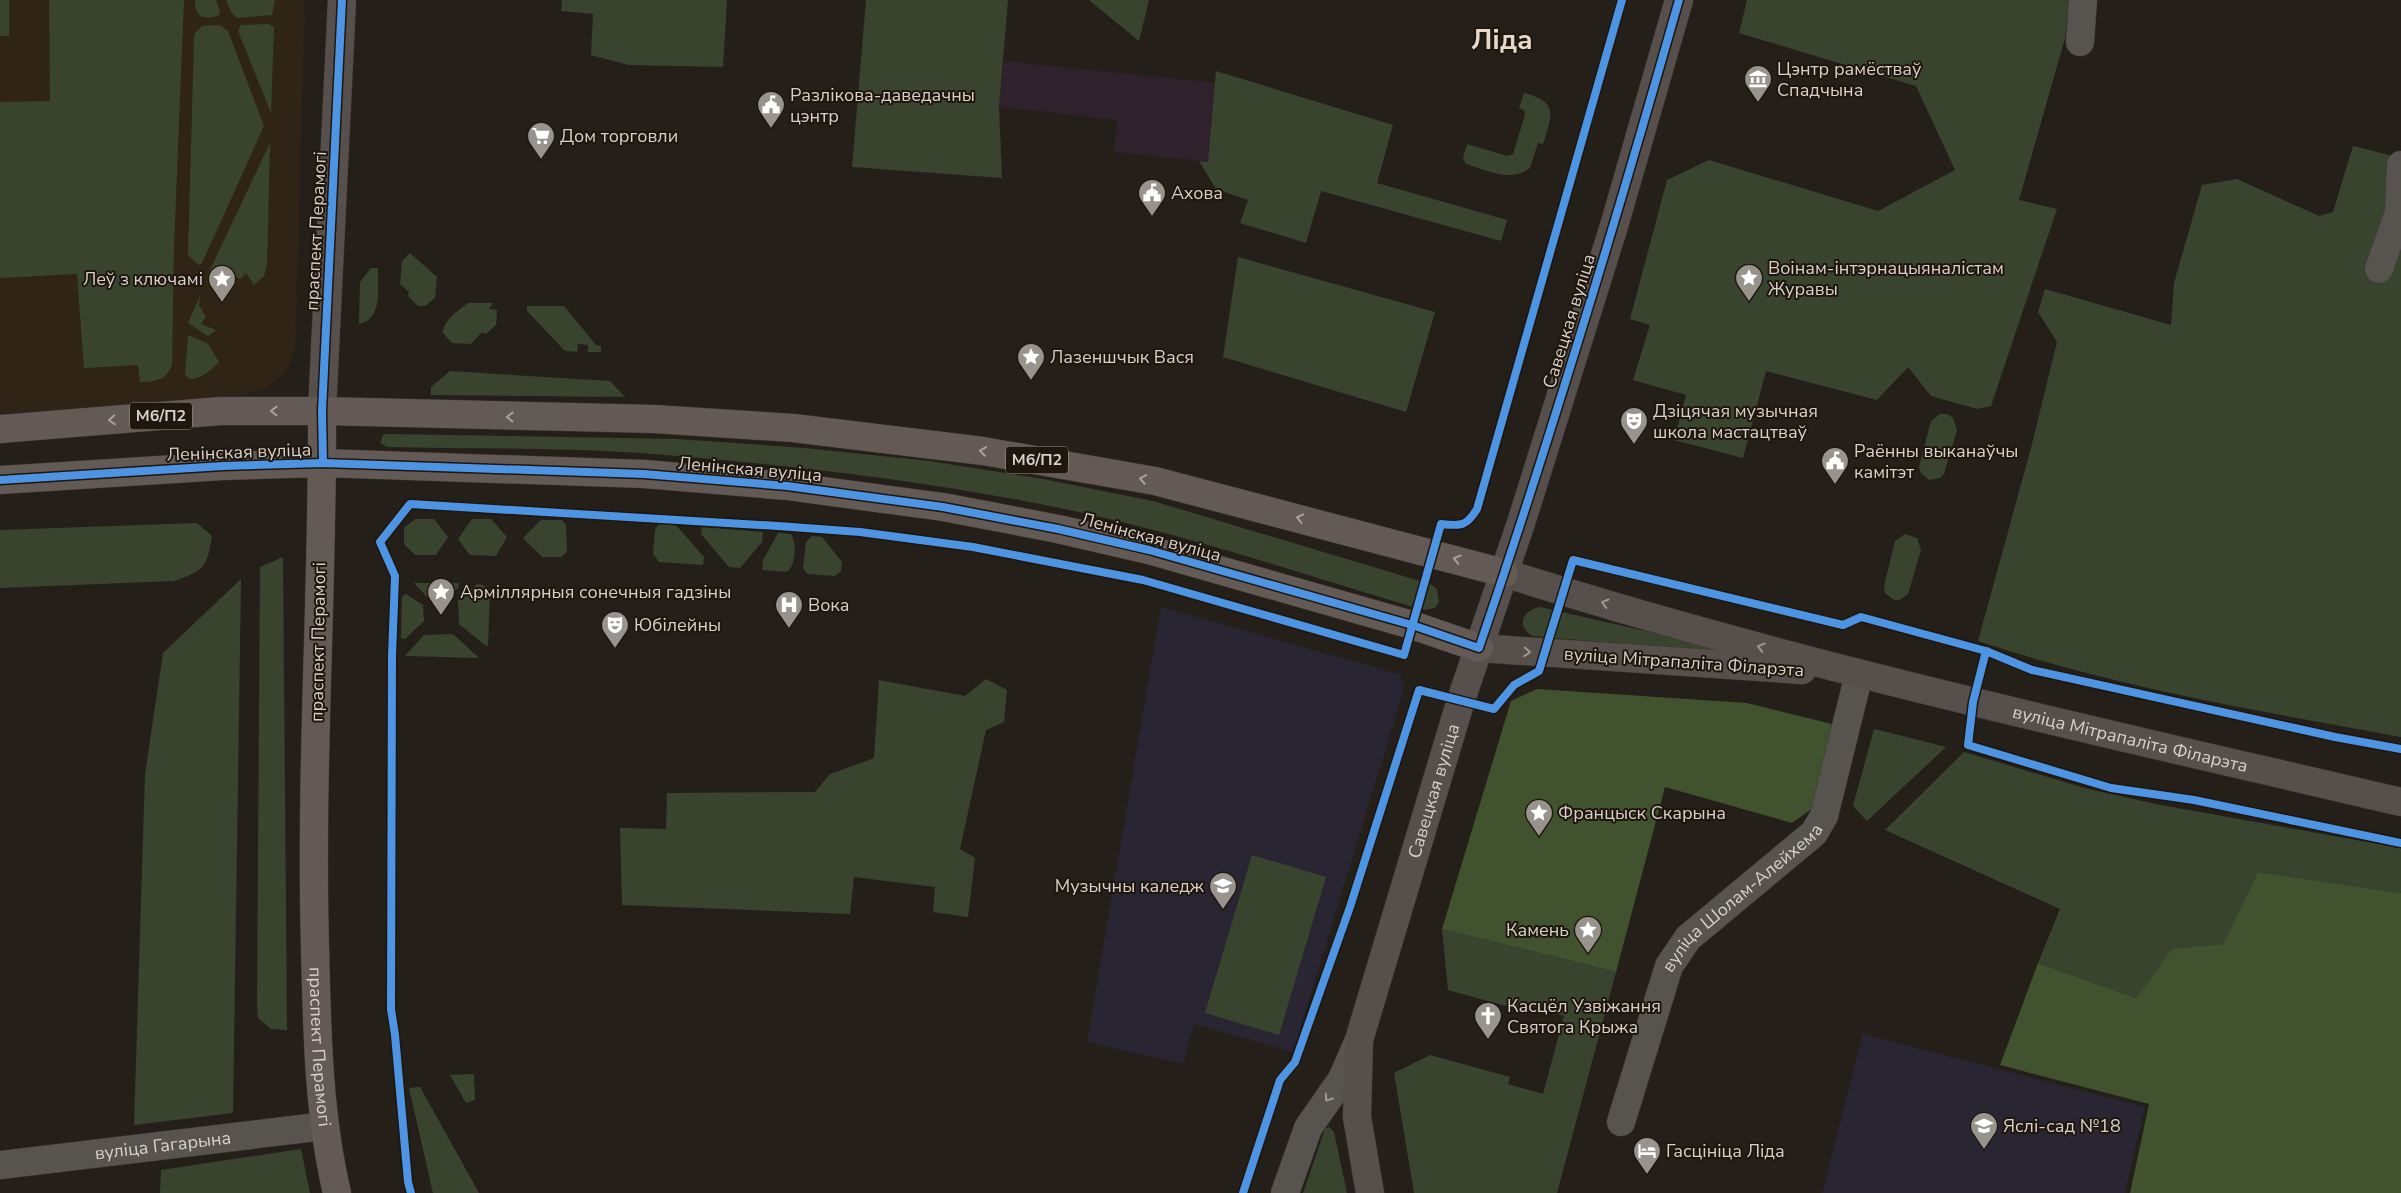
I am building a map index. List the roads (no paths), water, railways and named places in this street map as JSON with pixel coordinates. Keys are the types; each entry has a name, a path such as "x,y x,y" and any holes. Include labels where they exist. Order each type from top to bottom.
{"main road":[{"name":"праспект Перамогі","path":"337,1193 325,1126 318,1064 313,892 323,463 322,411 342,0"},
{"name":"Савецкая вуліца","path":"1370,1193 1358,1117 1360,1040 1460,700 1504,572 1614,226 1679,0"},
{"name":"М6/П2","path":"0,429 221,411 322,411 654,419 792,428 983,451 1155,481 1504,572"},
{"name":"Ленінская вуліца","path":"0,480 223,466 323,463 644,474 787,486 943,507 1058,529 1149,550 1412,625 1478,648"},
{"name":"вуліца Мітрапаліта Філарэта","path":"1504,572 1572,594 1859,674 2401,802"},
{"name":"вуліца Мітрапаліта Філарэта","path":"1478,648 1859,674"}],"street":[{"path":"2080,42 2083,0"},
{"path":"2379,269 2399,212 2401,165"},
{"name":"вуліца Шолам-Алейхема","path":"1621,1122 1669,966 1688,938 1814,833 1824,816 1859,674"},
{"path":"1285,1193 1308,1128 1342,1080 1360,1040"},
{"name":"вуліца Гагарына","path":"0,1165 325,1126"}],"place":[{"name":"Цэнтр рамёстваў Спадчына","path":"1758,103"},
{"name":"Разлікова-даведачны цэнтр","path":"771,129"},
{"name":"Дом торговли","path":"541,160"},
{"name":"Ахова","path":"1152,217"},
{"name":"Воінам-інтэрнацыяналістам Журавы","path":"1749,302"},
{"name":"Леў з ключамі","path":"222,303"},
{"name":"Лазеншчык Вася","path":"1031,381"},
{"name":"Дзіцячая музычная школа мастацтваў","path":"1634,445"},
{"name":"Раённы выканаўчы камітэт","path":"1835,485"},
{"name":"Арміллярныя сонечныя гадзіны","path":"441,616"},
{"name":"Вока","path":"789,629"},
{"name":"Юбілейны","path":"615,649"},
{"name":"Францыск Скарына","path":"1539,837"},
{"name":"Музычны каледж","path":"1223,910"},
{"name":"Камень","path":"1588,954"},
{"name":"Касцёл Узвіжання Святога Крыжа","path":"1488,1040"},
{"name":"Яслі-сад №18","path":"1984,1150"},
{"name":"Гасцініца Ліда","path":"1647,1175"}],"district":[{"name":"Ліда","path":"1502,40"}]}
